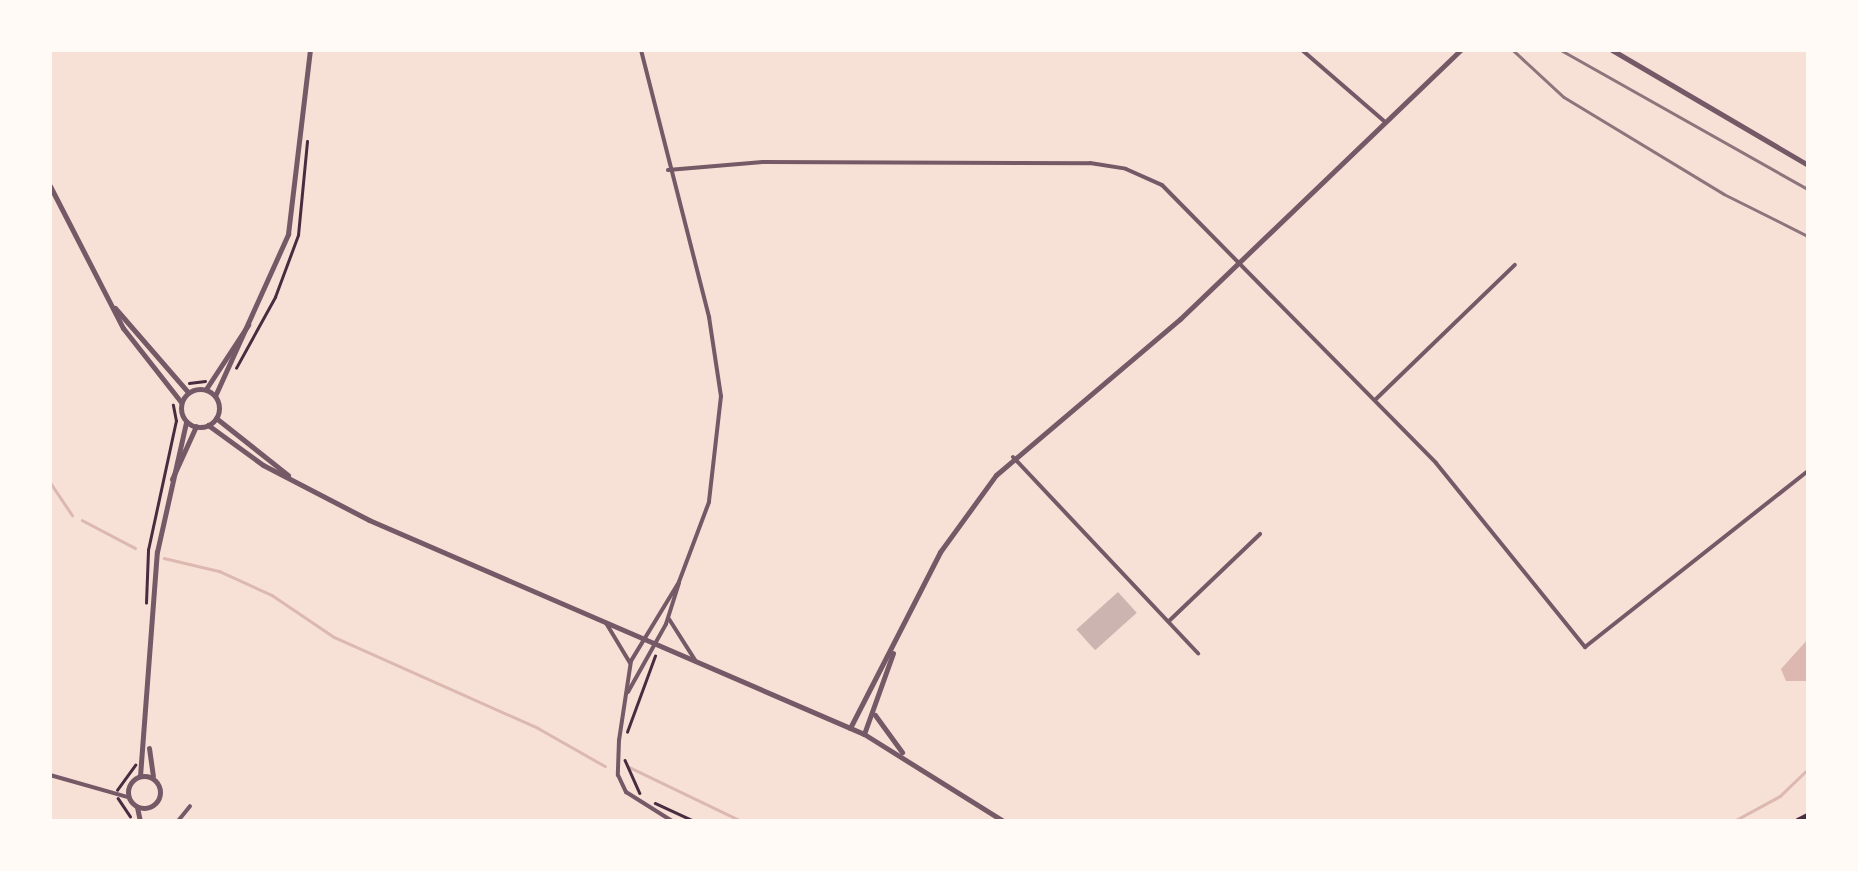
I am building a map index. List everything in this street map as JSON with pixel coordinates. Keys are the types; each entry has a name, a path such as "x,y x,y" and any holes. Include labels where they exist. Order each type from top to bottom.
{"main road":[{"path":"1798,821 1808,816"}],"street":[{"path":"299,484 216,418 215,396 253,320 288,234 310,50"},
{"path":"626,696 668,619 709,502 721,396 709,317 668,170 641,50"},
{"path":"1302,50 1385,122"},
{"path":"850,728 940,552 1012,457 1242,262 1461,50"},
{"path":"1612,50 1808,166"},
{"path":"668,170 779,162 1108,165 1162,185 1376,399 1584,646 1808,470"},
{"path":"50,186 112,305 178,402 186,422 166,496 148,725 140,776 117,790"},
{"path":"1376,399 1515,265"},
{"path":"112,305 188,392"},
{"path":"178,402 188,392 206,389 253,320"},
{"path":"206,389 215,396"},
{"path":"186,422 208,425 216,418"},
{"path":"208,425 299,484 864,734 906,756 1003,821"},
{"path":"166,496 196,426"},
{"path":"1012,457 1198,653"},
{"path":"1169,622 1260,534"},
{"path":"672,821 633,800 621,784 617,759 630,664 642,638 679,582"},
{"path":"668,619 695,660"},
{"path":"606,623 630,664"},
{"path":"864,734 874,715 896,642"},
{"path":"874,715 906,756"},
{"path":"140,821 160,794 153,778 148,725"},
{"path":"50,776 117,790 138,807 140,821"},
{"path":"140,776 153,778"},
{"path":"128,797 129,785"},
{"path":"178,821 190,806"},
{"path":"138,807 148,808"}],"path":[{"path":"188,383 204,381"},
{"path":"176,422 178,402"},
{"path":"656,659 632,708 626,743 636,788 694,821"},
{"path":"119,782 139,752"},
{"path":"119,802 140,821"}],"shaded area":[{"path":"1808,639 1808,681 1786,681 1781,669"}],"building":[{"path":"1118,592 1137,613 1095,650 1076,629"}],"waterway":[{"path":"50,482 72,515"},
{"path":"82,520 135,548"},
{"path":"164,558 219,571 272,595 334,637 538,728 605,766"},
{"path":"629,767 741,821"},
{"path":"1734,821 1780,796 1805,772"}],"railway":[{"path":"1513,50 1564,97 1724,194 1808,236"},
{"path":"1561,50 1808,189"}]}
